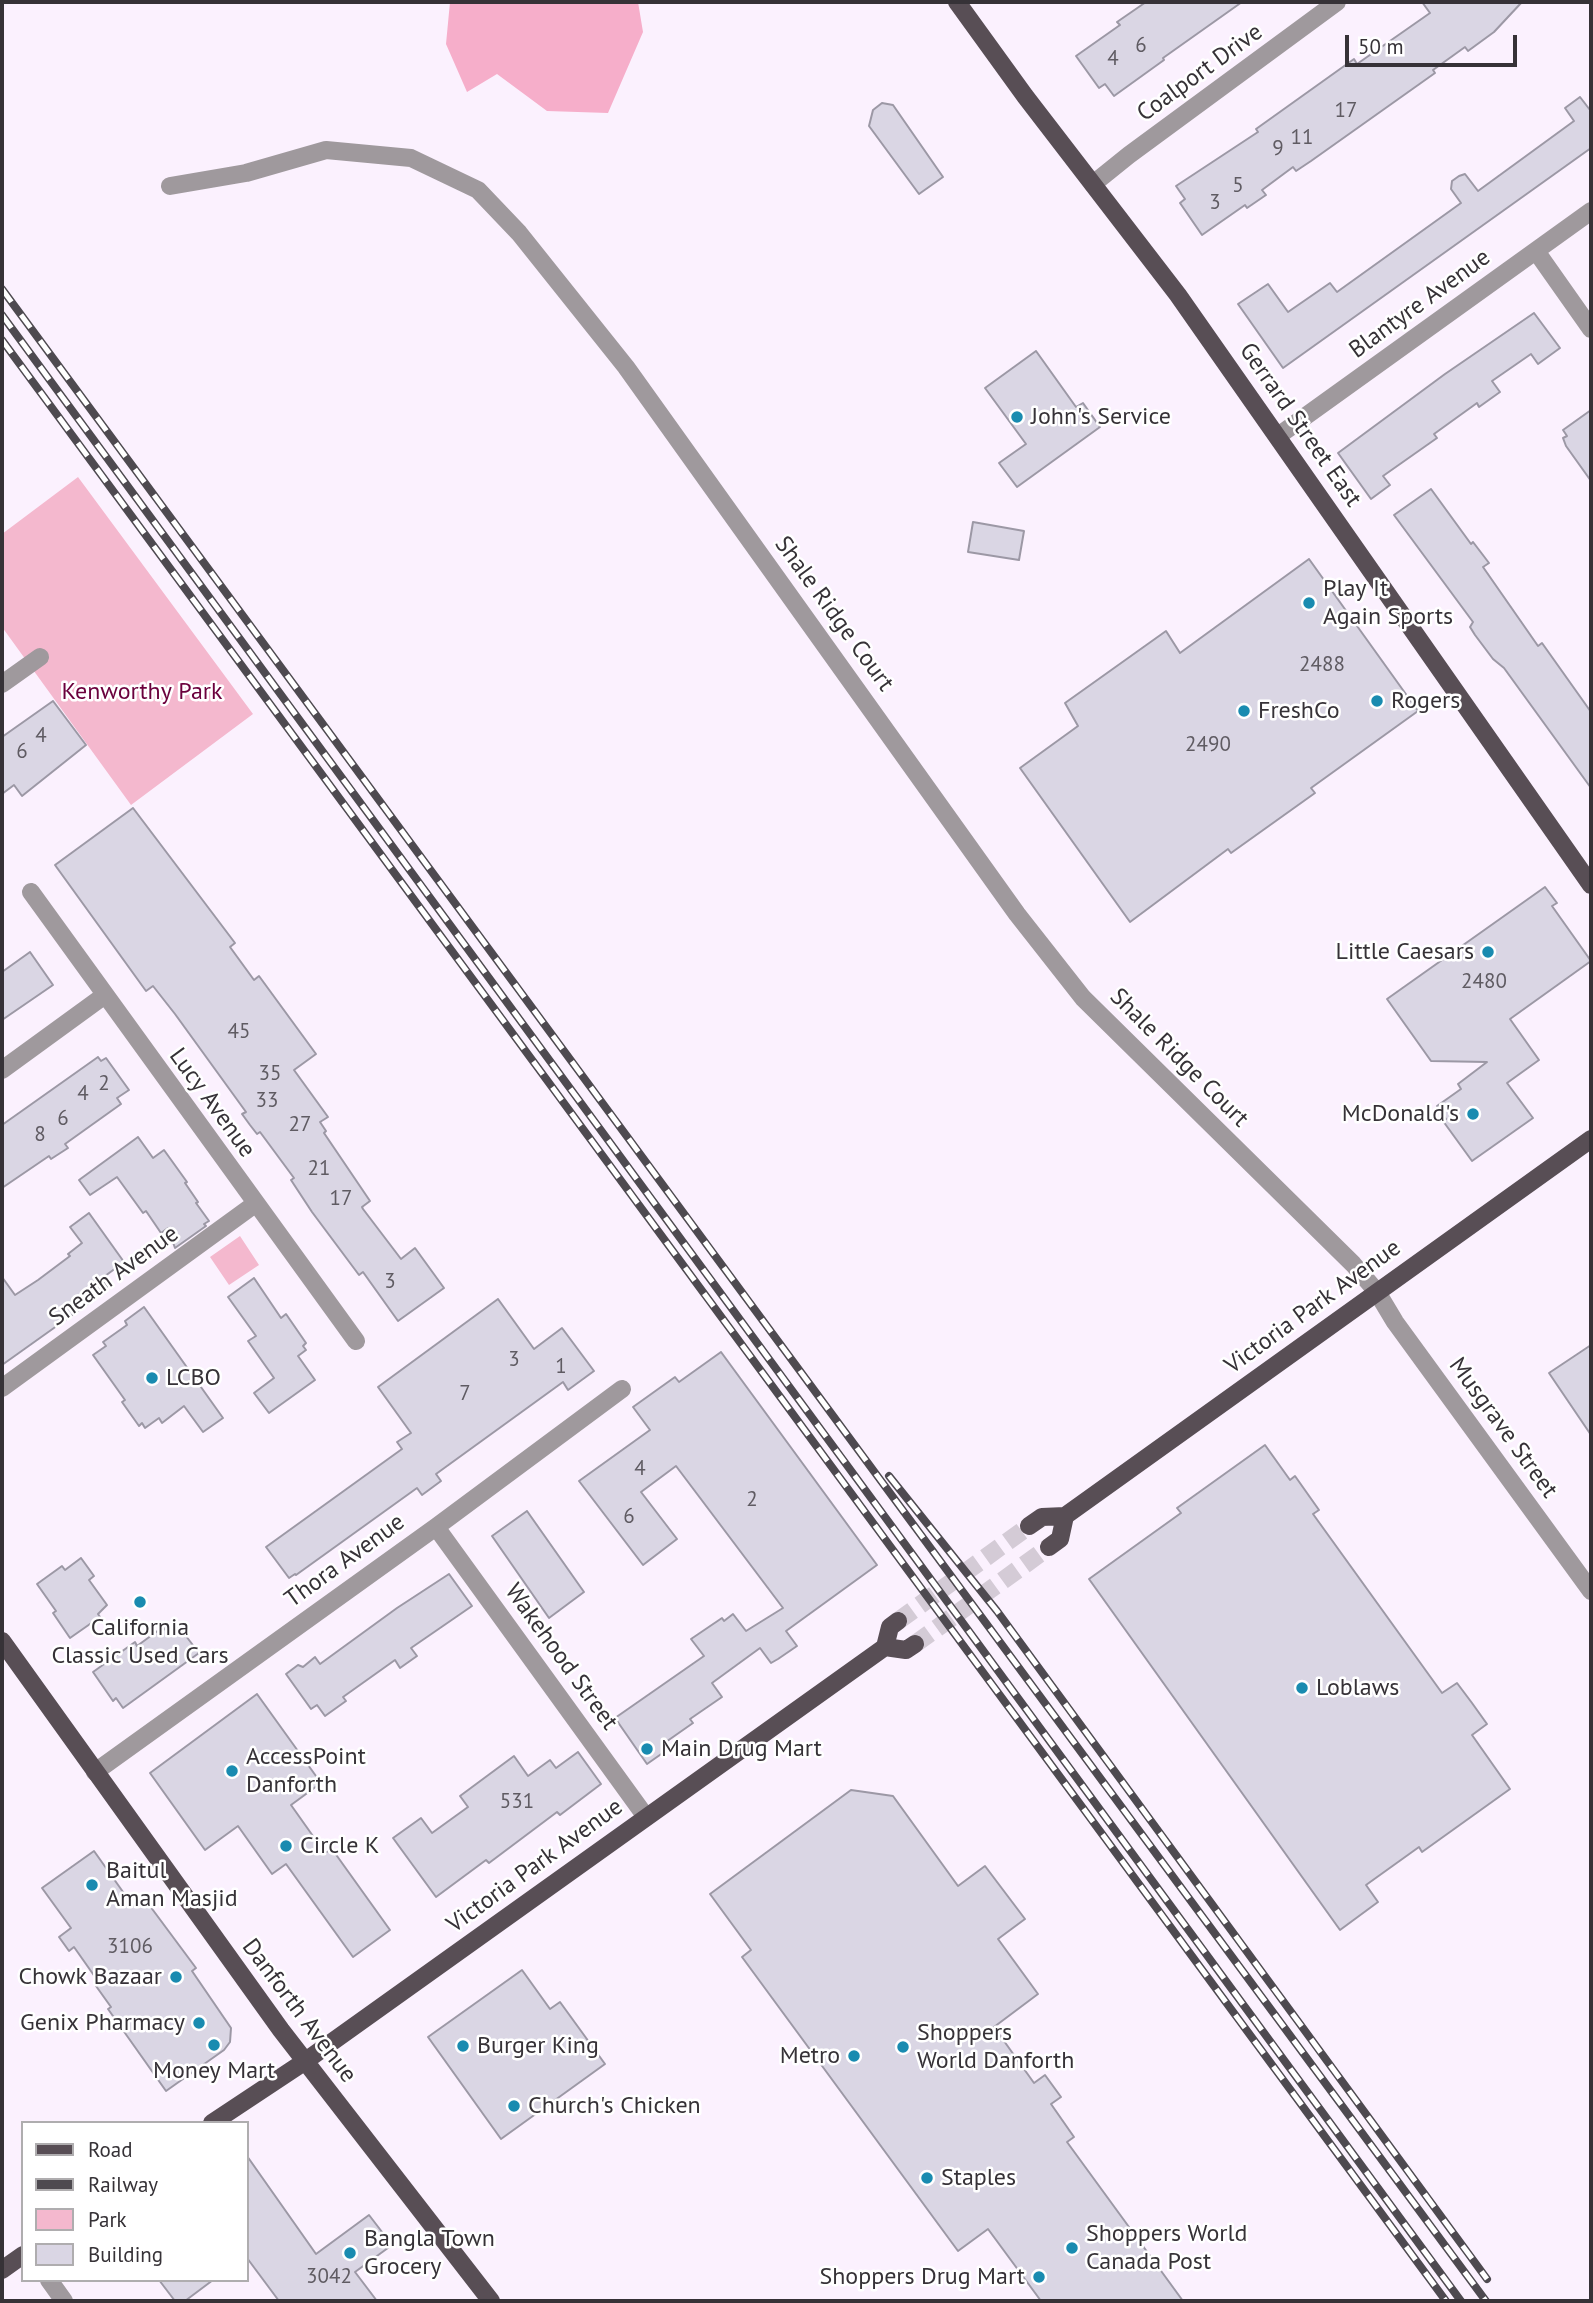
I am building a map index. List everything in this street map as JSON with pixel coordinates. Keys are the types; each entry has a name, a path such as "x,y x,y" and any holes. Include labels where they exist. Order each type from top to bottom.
{"main road":[{"name":"Gerrard Street East","path":"957,2 1178,295 1591,885"},
{"name":"Victoria Park Avenue","path":"1029,1526 1042,1517 1065,1516 1591,1139"},
{"name":"Victoria Park Avenue","path":"1049,1547 1060,1539 1065,1516"},
{"name":"Victoria Park Avenue","path":"215,2121 304,2062 885,1647 890,1628 898,1621"},
{"name":"Danforth Avenue","path":"2,1641 304,2062 491,2301"},
{"name":"Victoria Park Avenue","path":"885,1647 906,1650 915,1644"},
{"path":"2,2270 21,2256"}],"street":[{"name":"Coalport Drive","path":"1094,184 1129,155 1337,2"},
{"name":"Shale Ridge Court","path":"170,186 246,173 327,150 411,158 478,190 519,233 626,367 1017,914 1083,998 1353,1264 1377,1292"},
{"name":"Blantyre Avenue","path":"1278,436 1591,211"},
{"path":"1536,251 1591,329"},
{"path":"2,684 40,657"},
{"name":"Lucy Avenue","path":"32,892 356,1341"},
{"path":"2,1070 105,995"},
{"name":"Sneath Avenue","path":"2,1388 255,1204"},
{"name":"Musgrave Street","path":"1377,1292 1395,1322 1591,1591"},
{"name":"Thora Avenue","path":"96,1772 622,1389"},
{"name":"Wakehood Street","path":"436,1527 646,1817"},
{"path":"50,2282 64,2301"}],"green space":[{"name":"Kenworthy Park","path":"78,477 253,714 131,805 2,627 2,534"},
{"path":"240,1236 259,1265 229,1285 210,1257"}],"shaded area":[{"path":"450,2 638,2 643,32 608,113 547,111 497,74 467,92 446,44"}],"building":[{"path":"1146,2 1242,2 1114,96 1105,84 1099,88 1076,56 1120,25 1117,22"},
{"path":"1422,2 1522,2 1494,32 1468,51 1465,47 1433,70 1435,73 1311,161 1296,171 1293,167 1262,190 1266,195 1247,208 1245,205 1202,235 1180,203 1185,199 1176,186 1258,132 1256,129 1354,59 1357,64 1430,13"},
{"path":"1580,97 1591,109 1591,148 1283,368 1238,304 1268,284 1288,312 1330,283 1337,292 1461,203 1451,189 1452,181 1465,174 1478,191 1574,121 1565,108"},
{"path":"882,103 893,105 943,177 919,194 869,126 873,110"},
{"path":"1534,313 1560,348 1538,364 1531,354 1492,381 1500,392 1479,407 1477,403 1434,434 1437,438 1383,476 1390,485 1371,499 1338,453"},
{"path":"1036,351 1076,407 1083,403 1100,427 1017,487 999,463 1026,444 985,388"},
{"path":"1591,410 1591,481 1566,446 1563,438 1567,436 1563,430"},
{"path":"1431,489 1471,544 1473,542 1489,563 1483,567 1538,646 1542,643 1591,712 1591,788 1504,668 1493,659 1475,635 1470,627 1473,622 1394,515"},
{"path":"973,522 1024,531 1019,560 968,552"},
{"path":"1309,559 1418,711 1311,788 1315,793 1231,853 1228,849 1130,922 1020,768 1078,726 1065,703 1166,631 1180,653"},
{"path":"53,701 86,745 22,796 14,785 2,794 2,737"},
{"path":"133,808 235,943 230,947 254,980 259,976 316,1054 294,1070 328,1117 320,1122 326,1131 324,1133 370,1201 363,1209 401,1259 415,1248 444,1288 398,1321 363,1272 359,1275 312,1212 291,1180 294,1178 260,1132 257,1134 242,1114 246,1112 175,1014 153,986 146,991 55,865"},
{"path":"1545,887 1557,903 1552,906 1591,961 1510,1019 1539,1060 1507,1083 1533,1118 1472,1161 1443,1121 1446,1119 1437,1106 1461,1089 1458,1084 1487,1062 1431,1061 1387,999"},
{"path":"30,952 53,985 2,1020 2,972"},
{"path":"98,1057 101,1061 106,1058 129,1090 117,1098 121,1104 65,1144 68,1148 51,1159 49,1156 2,1188 2,1125"},
{"path":"138,1137 153,1158 164,1150 187,1182 185,1183 198,1202 196,1203 209,1221 175,1248 168,1228 161,1233 117,1177 90,1195 79,1180"},
{"path":"89,1213 124,1262 101,1279 107,1287 96,1298 2,1365 2,1277 15,1295 38,1280 70,1256 68,1254 82,1243 70,1227"},
{"path":"254,1278 281,1318 286,1314 306,1343 303,1346 306,1350 298,1356 315,1380 269,1413 254,1393 274,1378 248,1341 256,1336 228,1297"},
{"path":"498,1299 534,1349 562,1328 594,1371 568,1390 563,1382 436,1474 441,1481 422,1495 417,1488 289,1578 266,1547 402,1449 397,1442 411,1433 378,1387"},
{"name":"LCBO","path":"144,1307 223,1418 203,1432 184,1406 162,1423 159,1418 145,1428 142,1423 139,1426 122,1402 125,1400 93,1355 106,1346 103,1342 127,1325 125,1321"},
{"path":"1591,1345 1591,1435 1549,1373"},
{"path":"721,1352 877,1565 786,1631 797,1646 771,1663 760,1648 712,1683 722,1697 690,1719 693,1723 663,1744 667,1750 647,1764 615,1718 704,1656 691,1639 722,1618 724,1621 733,1614 746,1631 783,1608 676,1466 641,1492 677,1539 643,1565 579,1481 650,1430 633,1407 675,1377 679,1382"},
{"name":"Loblaws","path":"1265,1445 1290,1480 1295,1476 1319,1510 1313,1514 1442,1693 1457,1683 1487,1724 1472,1735 1510,1789 1422,1852 1419,1847 1366,1885 1378,1902 1340,1930 1089,1579 1181,1513 1177,1508"},
{"path":"527,1511 584,1592 549,1618 492,1536"},
{"path":"81,1558 94,1576 89,1580 107,1605 98,1614 100,1617 70,1638 53,1613 56,1611 37,1584 62,1566 65,1570"},
{"path":"449,1574 472,1606 411,1648 417,1656 400,1668 395,1660 343,1697 346,1701 325,1716 317,1705 311,1709 286,1674 298,1665 303,1667 315,1657 320,1664"},
{"path":"163,1627 169,1634 179,1627 199,1653 123,1708 116,1698 113,1701 93,1672 135,1642 137,1646"},
{"name":"AccessPoint Danforth","path":"257,1694 321,1783 291,1805 325,1853 332,1849 390,1930 353,1957 286,1864 272,1874 238,1826 205,1850 150,1773"},
{"path":"578,1752 601,1784 560,1815 557,1812 489,1863 486,1860 436,1897 393,1838 421,1818 432,1833 468,1807 460,1796 514,1756 528,1776 550,1760 556,1768"},
{"name":"Shoppers World Danforth","path":"851,1790 893,1796 958,1886 985,1866 1025,1919 998,1939 1038,1994 994,2027 1034,2083 1045,2075 1061,2097 1051,2104 1074,2137 1067,2142 1183,2301 1041,2301 988,2229 958,2251 742,1957 751,1950 710,1894"},
{"path":"94,1851 133,1906 144,1898 196,1968 192,1971 231,2028 230,2042 224,2050 166,2091 108,2009 111,2007 96,1986 100,1984 74,1947 69,1951 59,1937 71,1928 42,1888"},
{"path":"522,1970 550,2009 560,2002 605,2064 501,2139 428,2037"},
{"path":"248,2157 316,2254 369,2215 392,2245 355,2272 377,2301 279,2301 248,2259"},
{"path":"161,2282 210,2282 185,2301 175,2301"}],"tunnel":[{"path":"898,1621 1029,1526"},
{"path":"915,1644 1049,1547"}],"railway":[{"path":"2,289 1486,2301"},
{"path":"2,315 1461,2301"},
{"path":"2,340 1446,2301"},
{"path":"889,1476 997,1611 1487,2279"}],"place":[{"name":"John's Service","path":"1017,417"},
{"name":"Play It Again Sports","path":"1309,603"},
{"name":"Rogers","path":"1377,701"},
{"name":"FreshCo","path":"1244,711"},
{"name":"Little Caesars","path":"1488,952"},
{"name":"McDonald's","path":"1473,1114"},
{"name":"LCBO","path":"152,1378"},
{"name":"California Classic Used Cars","path":"140,1602"},
{"name":"Loblaws","path":"1302,1688"},
{"name":"Main Drug Mart","path":"647,1749"},
{"name":"AccessPoint Danforth","path":"232,1771"},
{"name":"Circle K","path":"286,1846"},
{"name":"Baitul Aman Masjid","path":"92,1885"},
{"name":"Chowk Bazaar","path":"176,1977"},
{"name":"Genix Pharmacy","path":"199,2023"},
{"name":"Money Mart","path":"214,2045"},
{"name":"Burger King","path":"463,2046"},
{"name":"Shoppers World Danforth","path":"903,2047"},
{"name":"Metro","path":"854,2056"},
{"name":"Church's Chicken","path":"514,2106"},
{"name":"Staples","path":"927,2178"},
{"name":"Shoppers World Canada Post","path":"1072,2248"},
{"name":"Bangla Town Grocery","path":"350,2253"},
{"name":"Shoppers Drug Mart","path":"1039,2277"}]}
